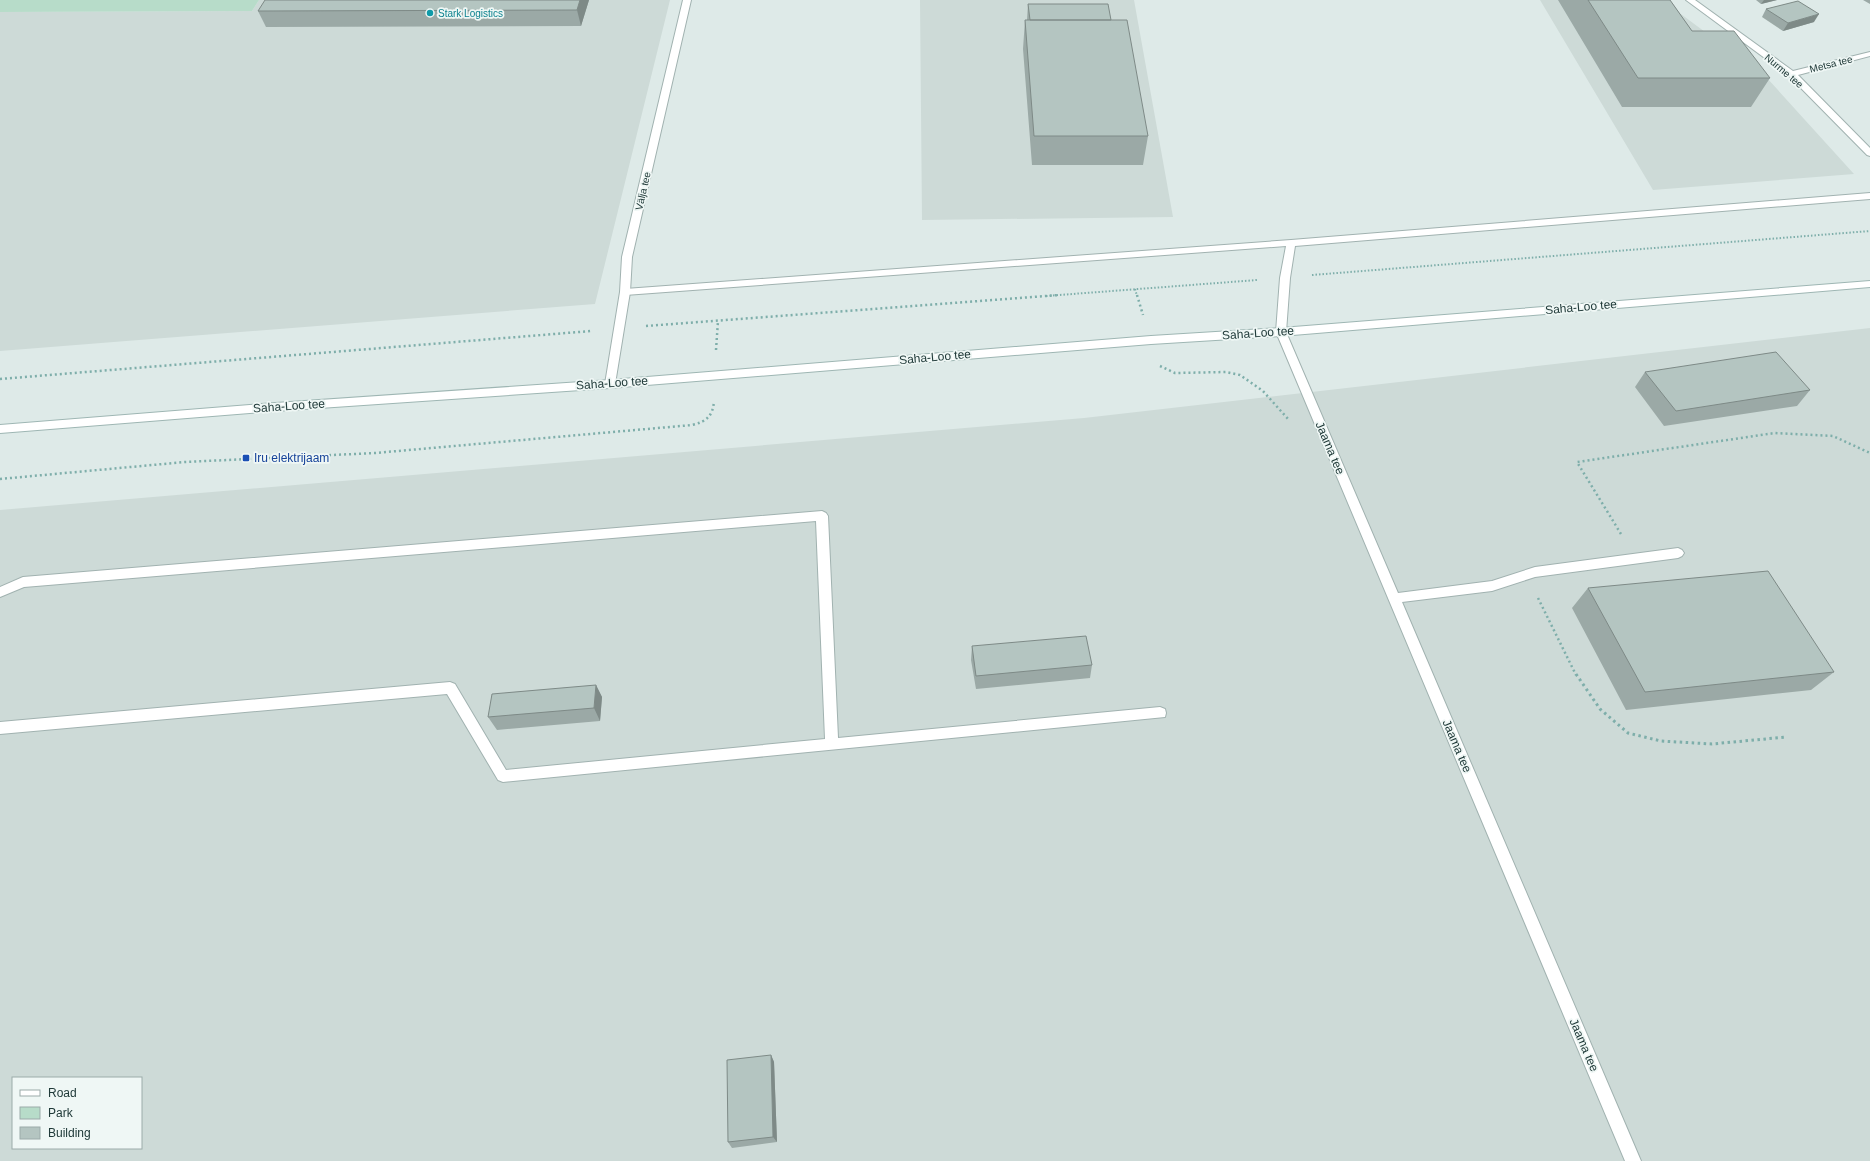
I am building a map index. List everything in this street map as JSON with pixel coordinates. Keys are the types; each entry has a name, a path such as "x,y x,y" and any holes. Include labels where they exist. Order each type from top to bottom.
{"main road":[{"name":"Välja tee","path":"610,384 625,292 627,257 687,0"},
{"name":"Nurme tee","path":"1690,0 1792,74 1870,153"},
{"name":"Metsa tee","path":"1792,74 1870,54"},
{"path":"625,292 1291,243 1870,196"},
{"path":"1281,332 1285,278 1291,243"},
{"name":"Saha-Loo tee","path":"0,429 261,408 714,376 1151,340 1281,332 1870,284"},
{"name":"Jaama tee","path":"1281,332 1633,1161"},
{"path":"0,592 23,582 822,516 832,744"},
{"path":"1394,598 1492,586 1535,572 1678,553"},
{"path":"0,728 450,688 503,776 1160,713"}],"path":[{"path":"0,379 618,328 1285,278 1870,231"},
{"path":"1135,289 1160,367 1172,372 1187,374 1213,372 1237,374 1260,387 1276,404 1286,419 1320,424"},
{"path":"0,479 185,462 375,453 701,424 710,418 714,409 714,376 718,321"},
{"path":"1636,558 1577,462 1776,433 1833,436 1870,453"},
{"path":"1526,575 1577,676 1600,709 1628,733 1661,741 1712,744 1786,736"}],"shaded area":[{"path":"259,0 670,0 595,304 0,351 0,12 252,11"},
{"path":"920,0 1134,0 1173,217 922,220"},
{"path":"1540,0 1662,0 1767,78 1854,174 1653,190"},
{"path":"1870,328 1870,1161 0,1161 0,510 1084,418"}],"green space":[{"path":"0,0 259,0 252,11 0,12"}],"building":[{"path":"265,0 580,0 577,10 258,11"},
{"path":"1588,0 1670,0 1692,31 1734,31 1770,78 1638,78"},
{"path":"1798,1 1819,14 1788,23 1766,9"},
{"path":"1028,4 1108,4 1111,20 1030,20"},
{"path":"1025,20 1127,20 1148,136 1034,136"},
{"path":"1776,352 1810,390 1676,411 1645,372"},
{"path":"1768,571 1834,672 1645,692 1588,588"},
{"path":"1086,636 1092,665 976,676 972,646"},
{"path":"596,685 594,708 488,717 492,694"},
{"path":"771,1055 773,1137 728,1142 727,1060"}],"place":[{"name":"Stark Logistics","path":"430,13"},
{"name":"Iru elektrijaam","path":"246,458"}]}
